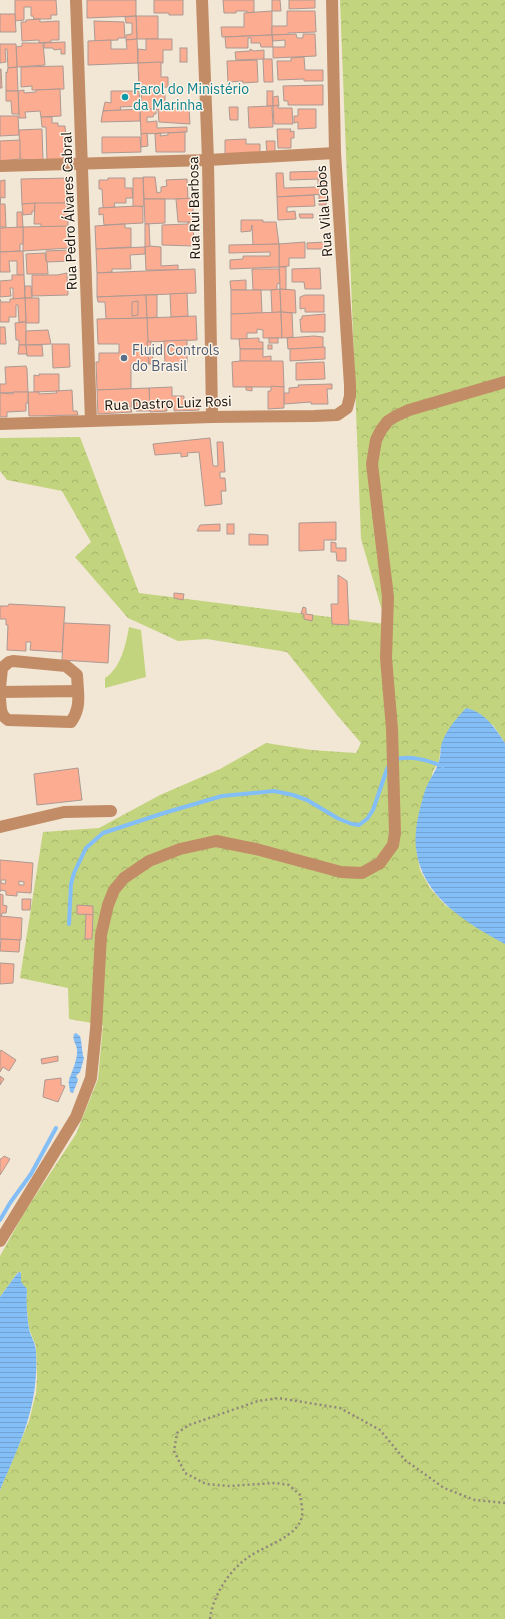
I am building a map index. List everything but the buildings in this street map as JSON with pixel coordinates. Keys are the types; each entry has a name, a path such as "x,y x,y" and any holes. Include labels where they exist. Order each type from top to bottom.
{"street":[{"name":"Rua Pedro Álvares Cabral","path":"76,0 92,421"},
{"name":"Rua Rui Barbosa","path":"202,0 208,160 212,416"},
{"name":"Rua Vila Lobos","path":"332,0 335,153 350,391 347,408 337,415"},
{"path":"0,166 208,160 335,153"},
{"path":"0,1241 76,1117 91,1078 96,1029 101,935 108,905 114,890 124,878 149,861 180,849 216,841 256,849 341,872 362,873 380,863 393,845 395,833 392,736 386,658 388,597 372,464 376,440 388,421 409,410 505,382"},
{"name":"Rua Dastro Luiz Rosi","path":"0,424 212,416 337,415"},
{"path":"0,688 2,668 9,662 13,661 66,666 77,675 78,710 71,722 8,720 3,717 0,699"},
{"path":"0,692 78,690"},
{"path":"0,827 64,812 111,811"}],"path":[{"path":"210,1619 217,1597 230,1573 250,1556 288,1535 298,1526 302,1516 300,1494 290,1485 275,1482 230,1486 206,1484 185,1473 174,1451 177,1433 189,1425 258,1401 278,1398 340,1408 380,1430 405,1460 444,1488 475,1500 505,1503"}],"green space":[{"path":"340,0 505,0 505,743 493,725 441,745 439,761 433,771 416,847 420,870 430,888 445,905 505,944 505,1619 0,1619 0,1490 29,1421 36,1393 37,1379 36,1346 29,1329 26,1302 27,1292 21,1282 21,1272 18,1272 0,1297 0,1256 24,1213 76,1134 98,1079 103,1025 69,1019 68,988 20,978 43,832 99,828 160,795 220,769 266,743 311,750 356,753 361,743 287,652 207,639 178,641 128,618 75,557 91,542 62,491 7,480 0,471 0,438 80,437 139,593 386,624 361,539"},
{"path":"129,627 141,630 146,677 105,688 105,678 111,674 122,655"}],"water":[{"path":"466,708 479,713 489,721 505,743 505,944 475,927 461,917 436,894 420,865 416,848 416,827 425,790 439,761 441,746 445,735 458,716"},
{"path":"76,1033 80,1036 84,1058 80,1072 76,1076 78,1080 73,1093 70,1092 69,1081 77,1057 77,1049 73,1038 74,1034"},
{"path":"19,1272 21,1273 21,1282 27,1289 29,1329 36,1349 35,1389 27,1423 0,1490 0,1297"}],"waterway":[{"path":"395,760 400,758 412,758 425,760 443,766"},
{"path":"69,924 71,884 74,873 86,848 103,833 222,796 274,791 307,800 339,819 359,825 367,819 373,810 390,764"},
{"path":"0,1220 10,1203 31,1174 56,1128"}],"place":[{"name":"Farol do Ministério da Marinha","path":"125,97"},
{"name":"Fluid Controls do Brasil","path":"124,358"}]}
